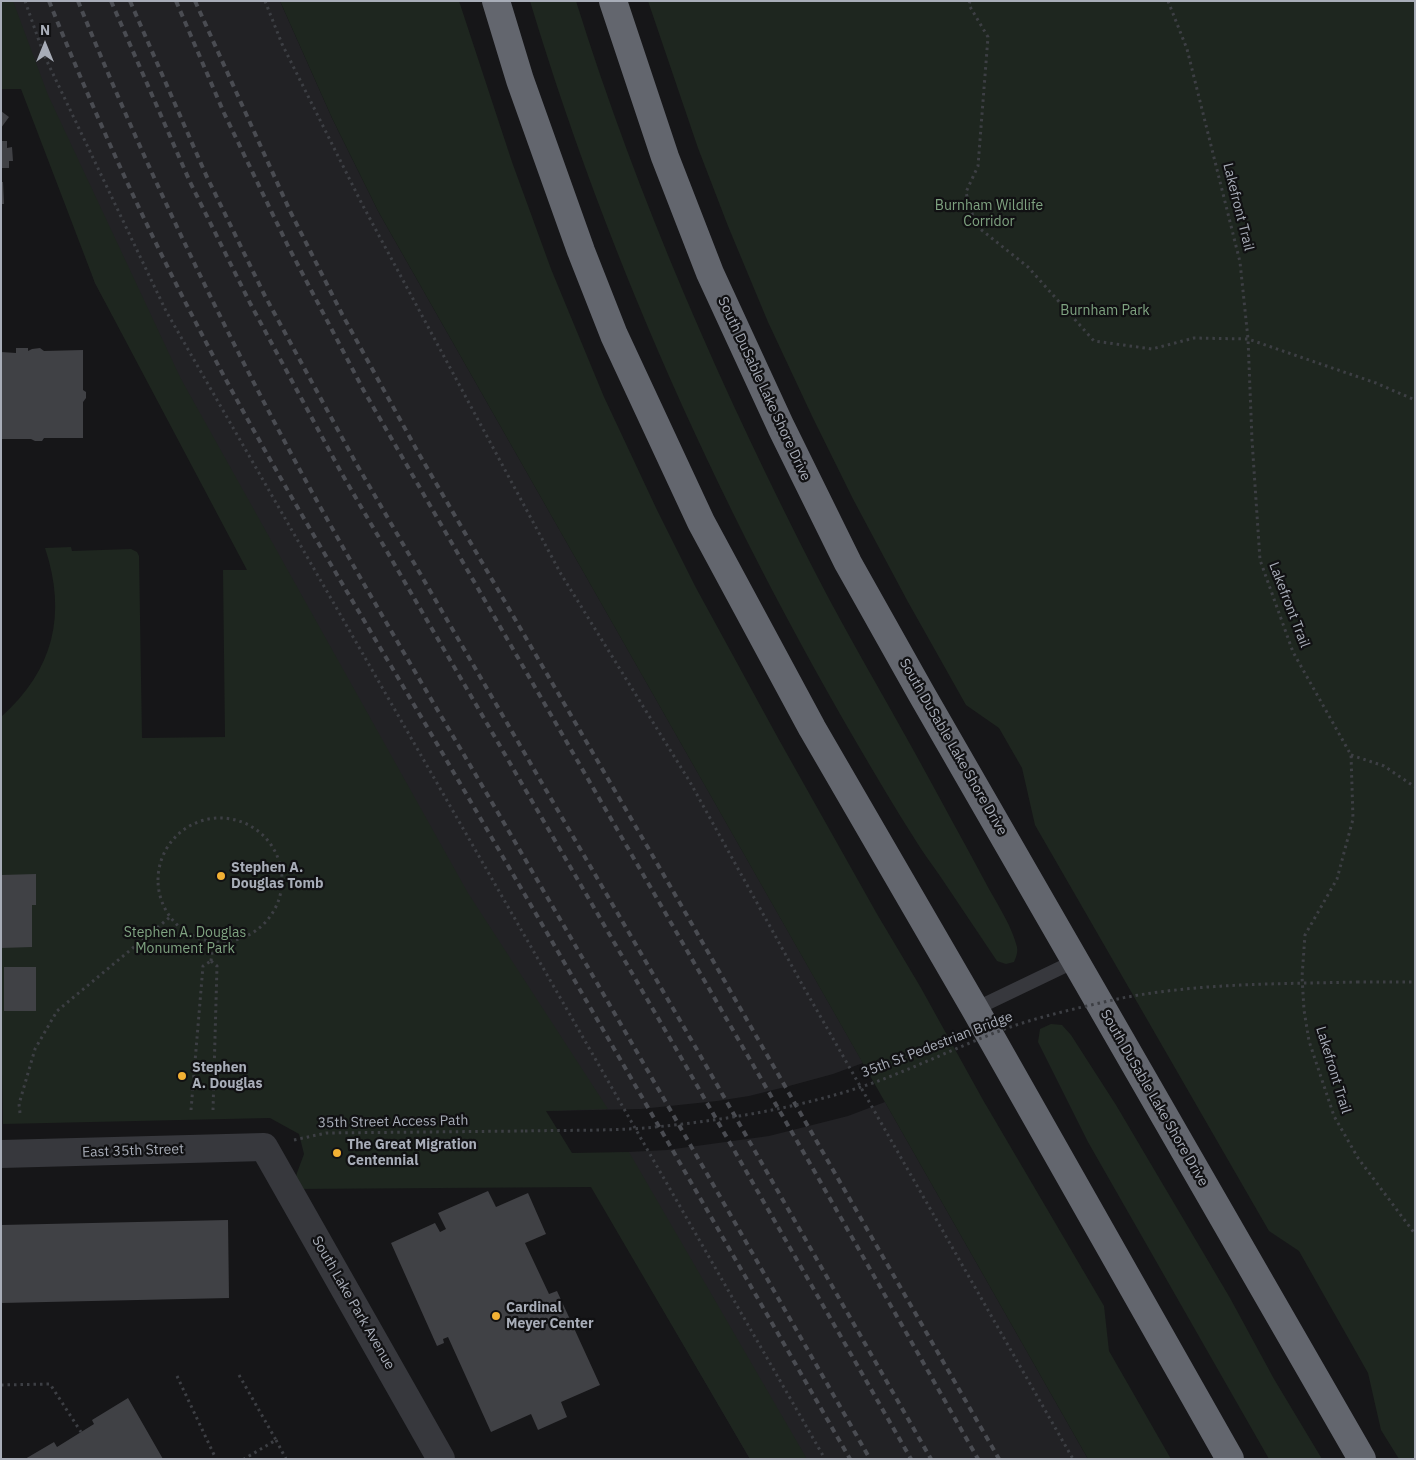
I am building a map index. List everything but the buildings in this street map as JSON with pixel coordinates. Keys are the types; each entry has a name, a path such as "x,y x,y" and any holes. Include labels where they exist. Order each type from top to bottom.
{"highway":[{"path":"496,1 530,107 581,251 614,335 701,522 812,728 975,1009 1230,1459"},
{"name":"South DuSable Lake Shore Drive","path":"613,1 665,157 707,264 781,428 848,563 1362,1459"}],"street":[{"name":"East 35th Street","path":"1,1154 264,1148"},
{"name":"South Lake Park Avenue","path":"264,1148 441,1459"}],"lane":[{"path":"975,1009 1075,961"}],"path":[{"path":"25,1 44,55 166,311 825,1459"},
{"path":"265,1 282,44 362,204 556,566 690,782 808,995 1073,1459"},
{"path":"970,1 970,5 988,37 978,166 966,192 970,209 979,228 1028,267 1094,341 1152,349 1194,338 1248,339 1376,383 1415,400"},
{"name":"Lakefront Trail","path":"1168,1 1187,49 1240,262 1248,339 1260,560 1293,652 1351,755 1354,819 1337,879 1305,935 1302,977 1304,1010 1309,1041 1334,1116 1358,1158 1415,1234"},
{"path":"1351,755 1384,766 1415,787"},
{"path":"210,819 232,819 252,827 268,840 279,858 283,879 280,900 270,919 254,933 235,941 213,942 197,938 182,930 170,918 161,898 158,878 163,857 174,839 190,826 210,819"},
{"path":"20,1112 19,1104 35,1049 57,1011 170,918"},
{"path":"211,961 213,942"},
{"path":"191,1110 203,966 211,961"},
{"path":"211,961 218,966 213,1110"},
{"name":"35th St Pedestrian Bridge","path":"525,1130 642,1128 695,1122 787,1106 867,1085 1004,1029 1122,998 1178,989 1256,984 1415,982"},
{"name":"35th Street Access Path","path":"264,1148 326,1133 525,1130"},
{"path":"239,1374 286,1459"},
{"path":"177,1376 216,1459"},
{"path":"1,1385 50,1384 81,1432"},
{"path":"244,1459 276,1440"}],"shaded area":[{"path":"1,1 280,1 332,118 378,211 863,1063 833,1074 789,1086 749,1096 717,1101 641,1109 546,1111 95,283"},
{"path":"885,1102 1088,1459 750,1459 572,1153 667,1150 769,1136 848,1116"}],"green space":[{"name":"Stephen A. Douglas Monument Park","path":"1,1 13,1 48,95 181,379 468,893 608,1109 546,1111 572,1153 629,1152 807,1459 750,1459 591,1187 293,1189 304,1154 299,1134 270,1118 3,1124 1,1025 1,717 19,699 33,680 44,660 51,640 55,618 55,596 52,572 45,548 71,547 72,551 131,549 137,552 139,556 142,738 225,737 223,570 247,570 95,283 21,89 1,89"},
{"path":"280,1 459,1 512,162 551,269 604,397 657,510 695,586 778,738 983,1100 1104,1306 1109,1351 1171,1459 1088,1459 378,211 332,118"},
{"path":"530,1 576,1 626,149 654,222 715,365 817,576 1009,925 1017,947 1014,962 1006,964 997,961 919,845 856,742 799,641 746,538 695,434 648,328 605,220 565,111"},
{"name":"Burnham Park","path":"648,1 1415,1 1415,1459 1399,1459 1381,1430 1368,1373 1299,1251 1269,1231 1035,825 1022,768 999,728 966,705 853,499 768,322 728,226 698,148"},
{"path":"1051,1024 1062,1025 1071,1035 1116,1105 1322,1459 1269,1459 1088,1142 1038,1042 1040,1029"}],"railway":[{"path":"49,1 100,123 137,203 175,282 253,430 543,926 850,1459"},
{"path":"78,1 157,185 245,365 307,483 658,1088 870,1459"},
{"path":"111,1 190,182 250,303 342,474 679,1054 911,1459"},
{"path":"130,1 206,175 265,296 357,465 696,1048 931,1459"},
{"path":"176,1 224,113 288,246 364,391 812,1167 978,1459"},
{"path":"195,1 290,211 342,314 419,454 654,858 999,1459"}],"place":[{"name":"Stephen A. Douglas Tomb","path":"221,876"},
{"name":"Stephen A. Douglas","path":"182,1076"},
{"name":"The Great Migration Centennial","path":"337,1153"},
{"name":"Cardinal Meyer Center","path":"496,1316"}],"park label":[{"name":"Burnham Wildlife Corridor","path":"989,214"}]}
